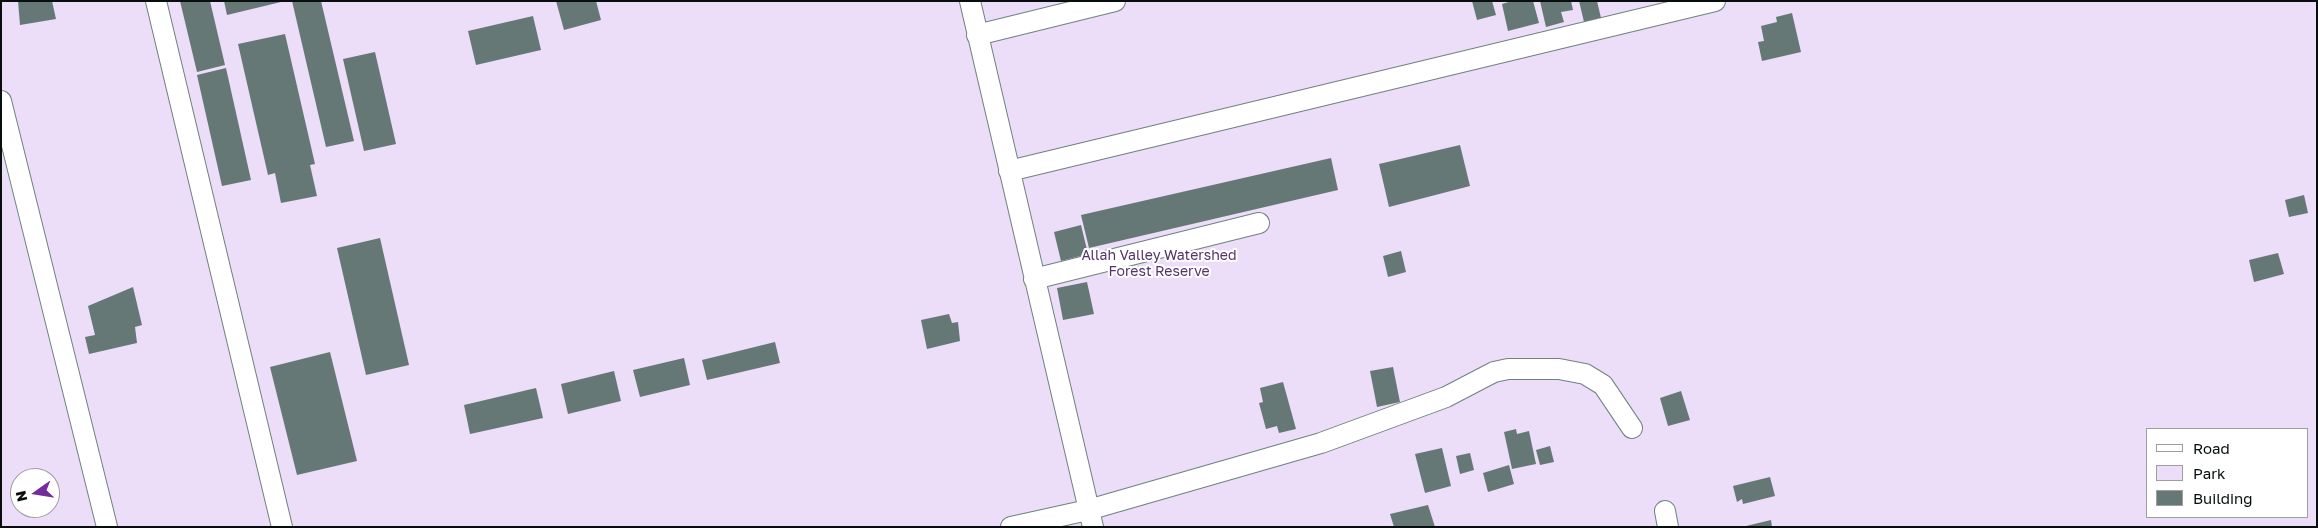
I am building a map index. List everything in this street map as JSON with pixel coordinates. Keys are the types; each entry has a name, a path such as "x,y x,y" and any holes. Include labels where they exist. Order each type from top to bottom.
{"street":[{"path":"156,1 282,527"},
{"path":"970,1 1091,518"},
{"path":"977,35 1115,1"},
{"path":"1009,171 1715,1"},
{"path":"1,101 107,527"},
{"path":"1034,278 1259,223"},
{"path":"1011,527 1091,518 1322,443 1410,412 1446,397 1494,372 1508,369 1559,369 1585,374 1603,385 1632,428"}],"green space":[{"name":"Allah Valley Watershed Forest Reserve","path":"1,1 2317,1 2317,527 1,527"}],"building":[{"path":"18,1 52,1 56,19 20,25"},
{"path":"180,1 210,1 225,65 197,72"},
{"path":"224,1 280,1 281,2 227,15"},
{"path":"292,1 321,1 354,141 326,147"},
{"path":"556,1 596,1 601,20 564,30"},
{"path":"1472,1 1492,1 1496,15 1477,20"},
{"path":"1512,1 1533,1 1539,23 1508,31 1502,4"},
{"path":"1540,1 1571,1 1573,10 1561,12 1564,22 1546,27"},
{"path":"1579,1 1597,1 1601,18 1584,22"},
{"path":"1792,13 1801,52 1762,61 1758,42 1764,41 1761,26 1777,22 1776,17"},
{"path":"533,16 541,50 476,65 468,31"},
{"path":"285,34 315,164 310,165 317,196 281,203 275,173 268,175 238,44"},
{"path":"375,52 396,144 364,151 343,59"},
{"path":"226,68 251,180 222,186 197,75"},
{"path":"1460,145 1470,186 1389,207 1379,164"},
{"path":"1331,158 1338,190 1089,248 1081,215"},
{"path":"2304,195 2308,213 2289,217 2285,200"},
{"path":"1081,225 1088,254 1061,261 1054,232"},
{"path":"380,238 409,365 366,375 337,248"},
{"path":"1401,251 1406,272 1388,277 1383,256"},
{"path":"2278,253 2284,274 2254,282 2249,260"},
{"path":"1087,282 1094,314 1063,320 1057,288"},
{"path":"133,287 142,325 135,327 137,343 89,354 85,337 95,335 88,306"},
{"path":"949,314 952,323 958,322 960,341 927,349 921,320"},
{"path":"775,342 780,363 707,380 702,360"},
{"path":"330,352 357,461 297,475 270,367"},
{"path":"684,358 690,385 640,397 633,370"},
{"path":"1393,367 1400,402 1377,407 1370,371"},
{"path":"614,371 621,401 568,414 561,384"},
{"path":"1283,382 1296,429 1279,433 1277,426 1266,429 1259,403 1263,402 1260,388"},
{"path":"536,388 543,418 470,434 464,405"},
{"path":"1681,391 1690,420 1668,426 1660,398"},
{"path":"1516,429 1517,434 1529,431 1536,464 1512,469 1504,432"},
{"path":"1550,446 1554,462 1540,465 1536,450"},
{"path":"1442,448 1451,486 1425,493 1415,454"},
{"path":"1470,453 1474,470 1460,474 1456,456"},
{"path":"1509,465 1514,484 1488,492 1483,473"},
{"path":"1770,477 1775,496 1743,504 1742,499 1737,502 1733,486"},
{"path":"1428,505 1435,527 1394,527 1390,514"},
{"path":"1771,520 1772,527 1746,527 1746,526"}]}
